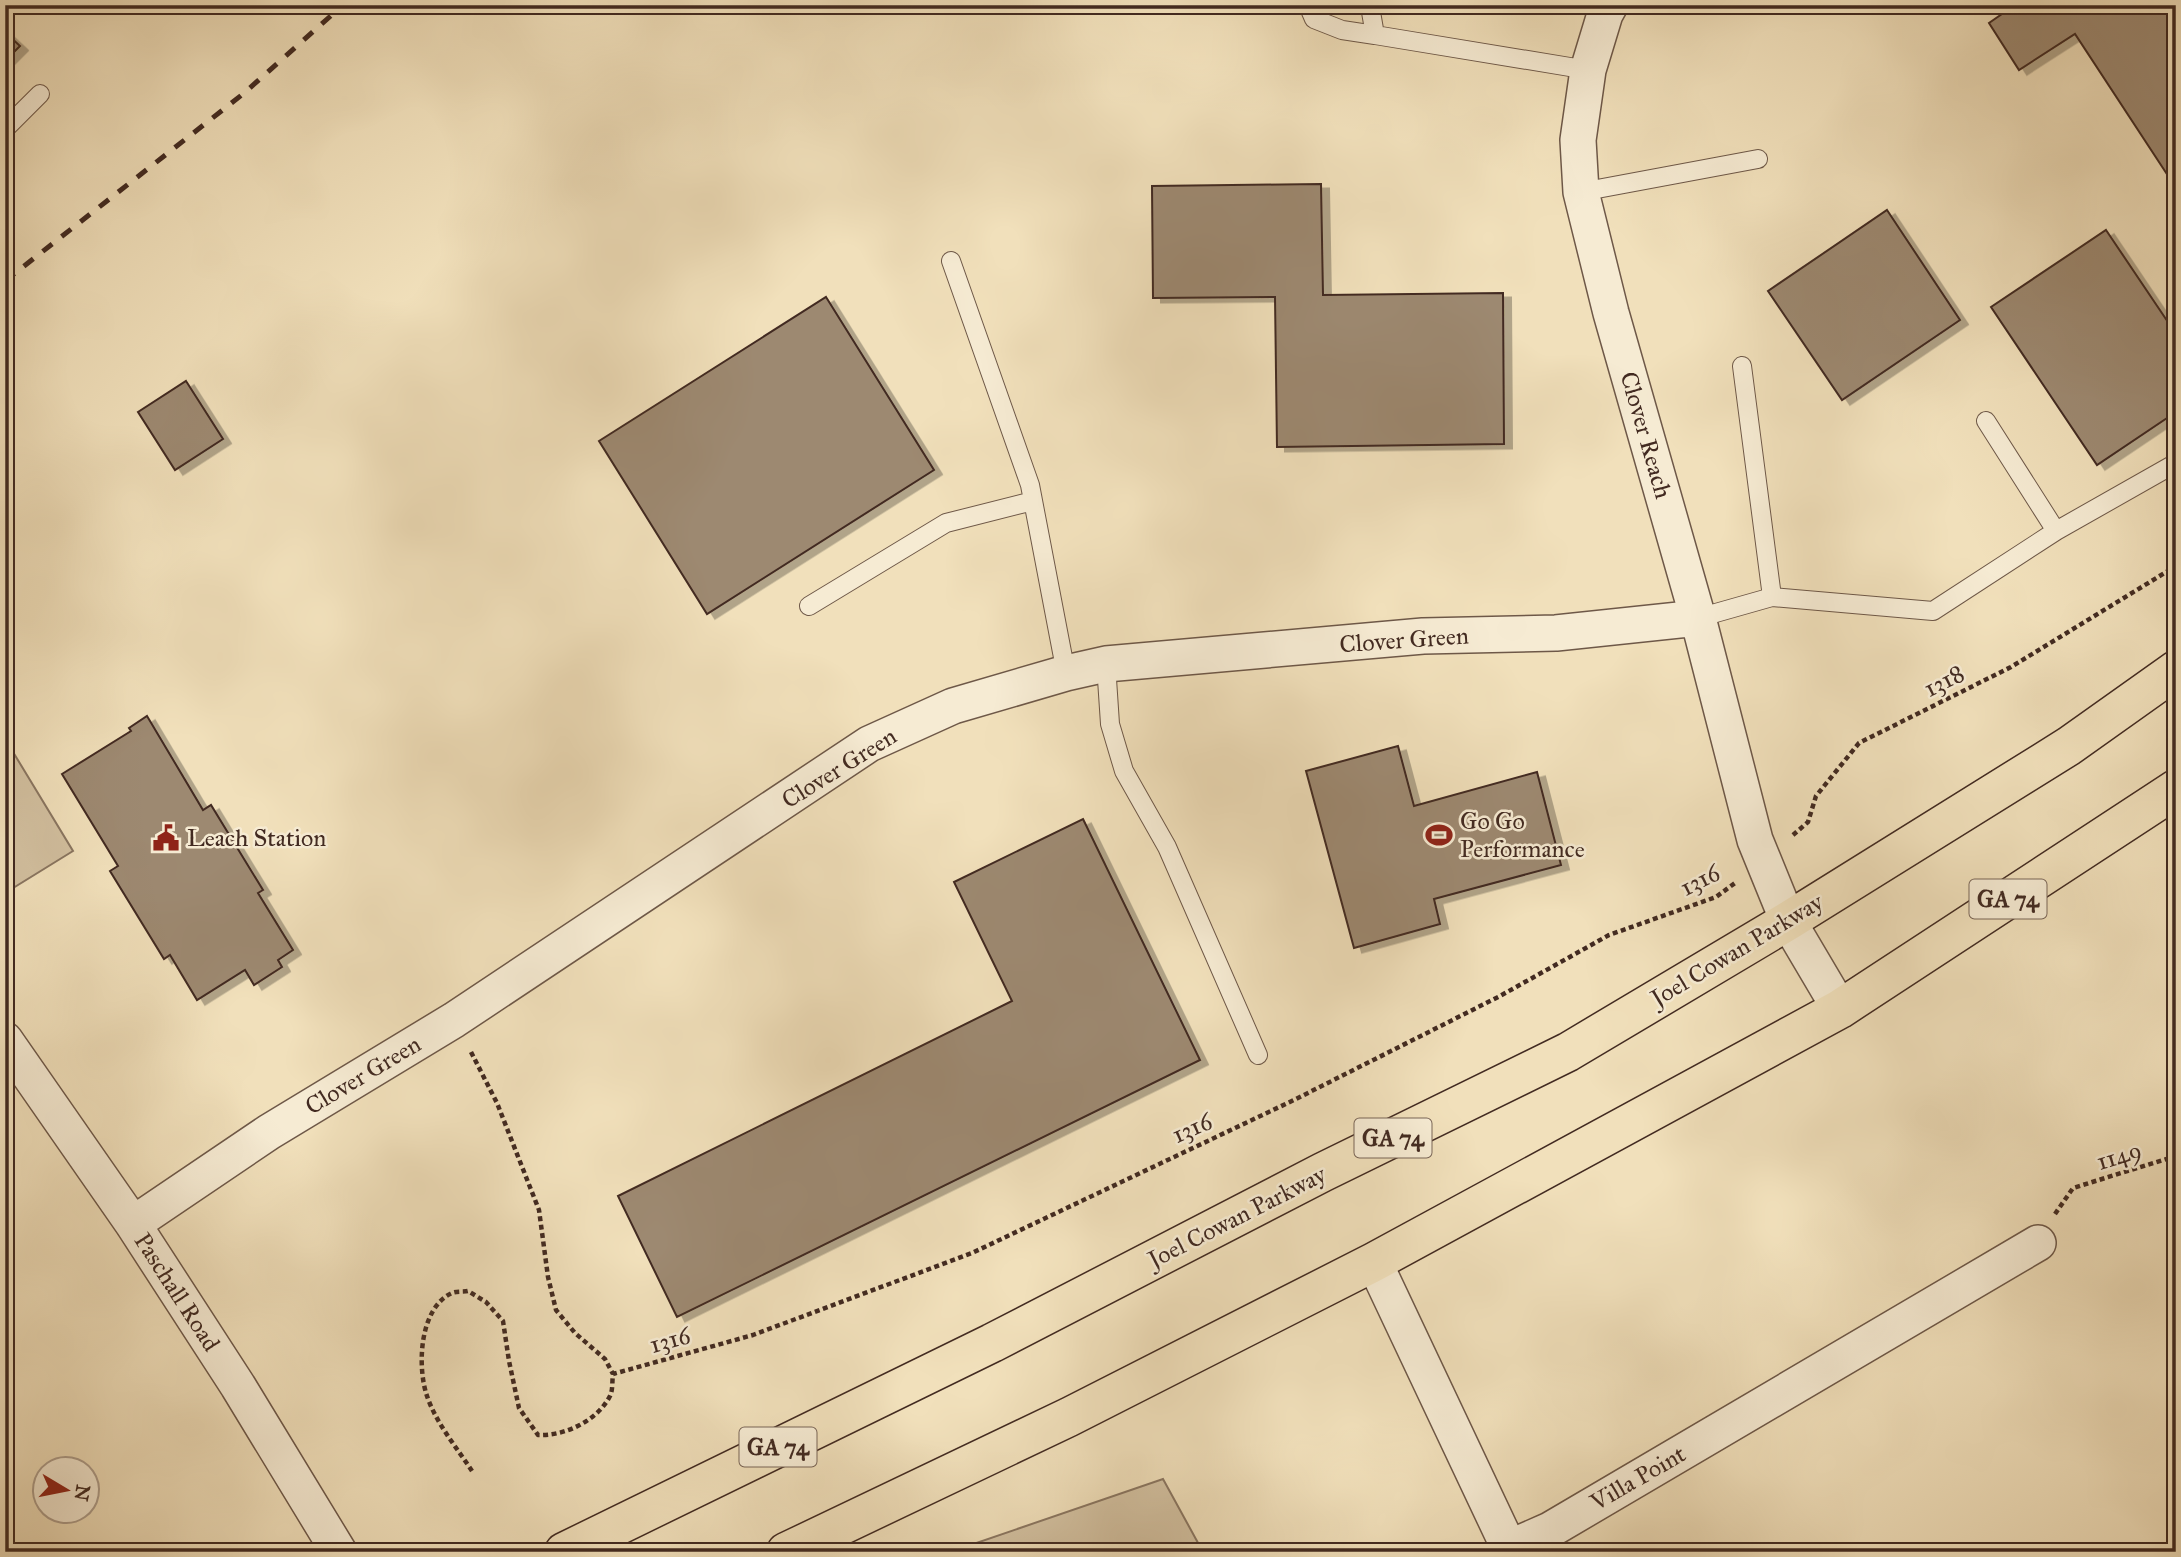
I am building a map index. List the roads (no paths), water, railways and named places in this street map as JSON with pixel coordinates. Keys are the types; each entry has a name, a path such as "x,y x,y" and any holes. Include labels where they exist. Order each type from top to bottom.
{"main road":[{"name":"Joel Cowan Parkway","path":"564,1552 992,1343 1323,1172 1568,1052 1788,921 2068,746 2176,670"},
{"name":"GA 74","path":"786,1552 1069,1417 1374,1262 1840,1009 2176,789"}],"street":[{"name":"Clover Reach","path":"1610,5 1588,70 1578,140 1581,192 1611,313 1699,618 1763,862 1788,921 1840,1009"},
{"name":"Clover Green","path":"133,1224 269,1132 454,1020 869,744 953,706 1106,664 1423,636 1556,633 1699,618"},
{"name":"Paschall Road","path":"5,1040 133,1224 238,1386 339,1552"},
{"name":"Villa Point","path":"1374,1262 1509,1548 1550,1530 2038,1243"}],"lane":[{"path":"1308,5 1314,19 1342,30 1588,70"},
{"path":"1373,5 1371,12 1375,36"},
{"path":"5,129 40,94"},
{"path":"1581,192 1758,159"},
{"path":"951,261 1030,485 1066,673"},
{"path":"1742,366 1772,597"},
{"path":"1986,421 2056,531"},
{"path":"1699,618 1772,597 1933,611 2056,531 2176,463"},
{"path":"809,606 946,523 1033,501"},
{"path":"1106,664 1110,724 1124,771 1167,846 1258,1055"}],"railway":[{"path":"5,281 243,94 343,5"}],"place":[{"name":"Go Go Performance","path":"1439,835"},
{"name":"Leach Station","path":"166,838"}]}
